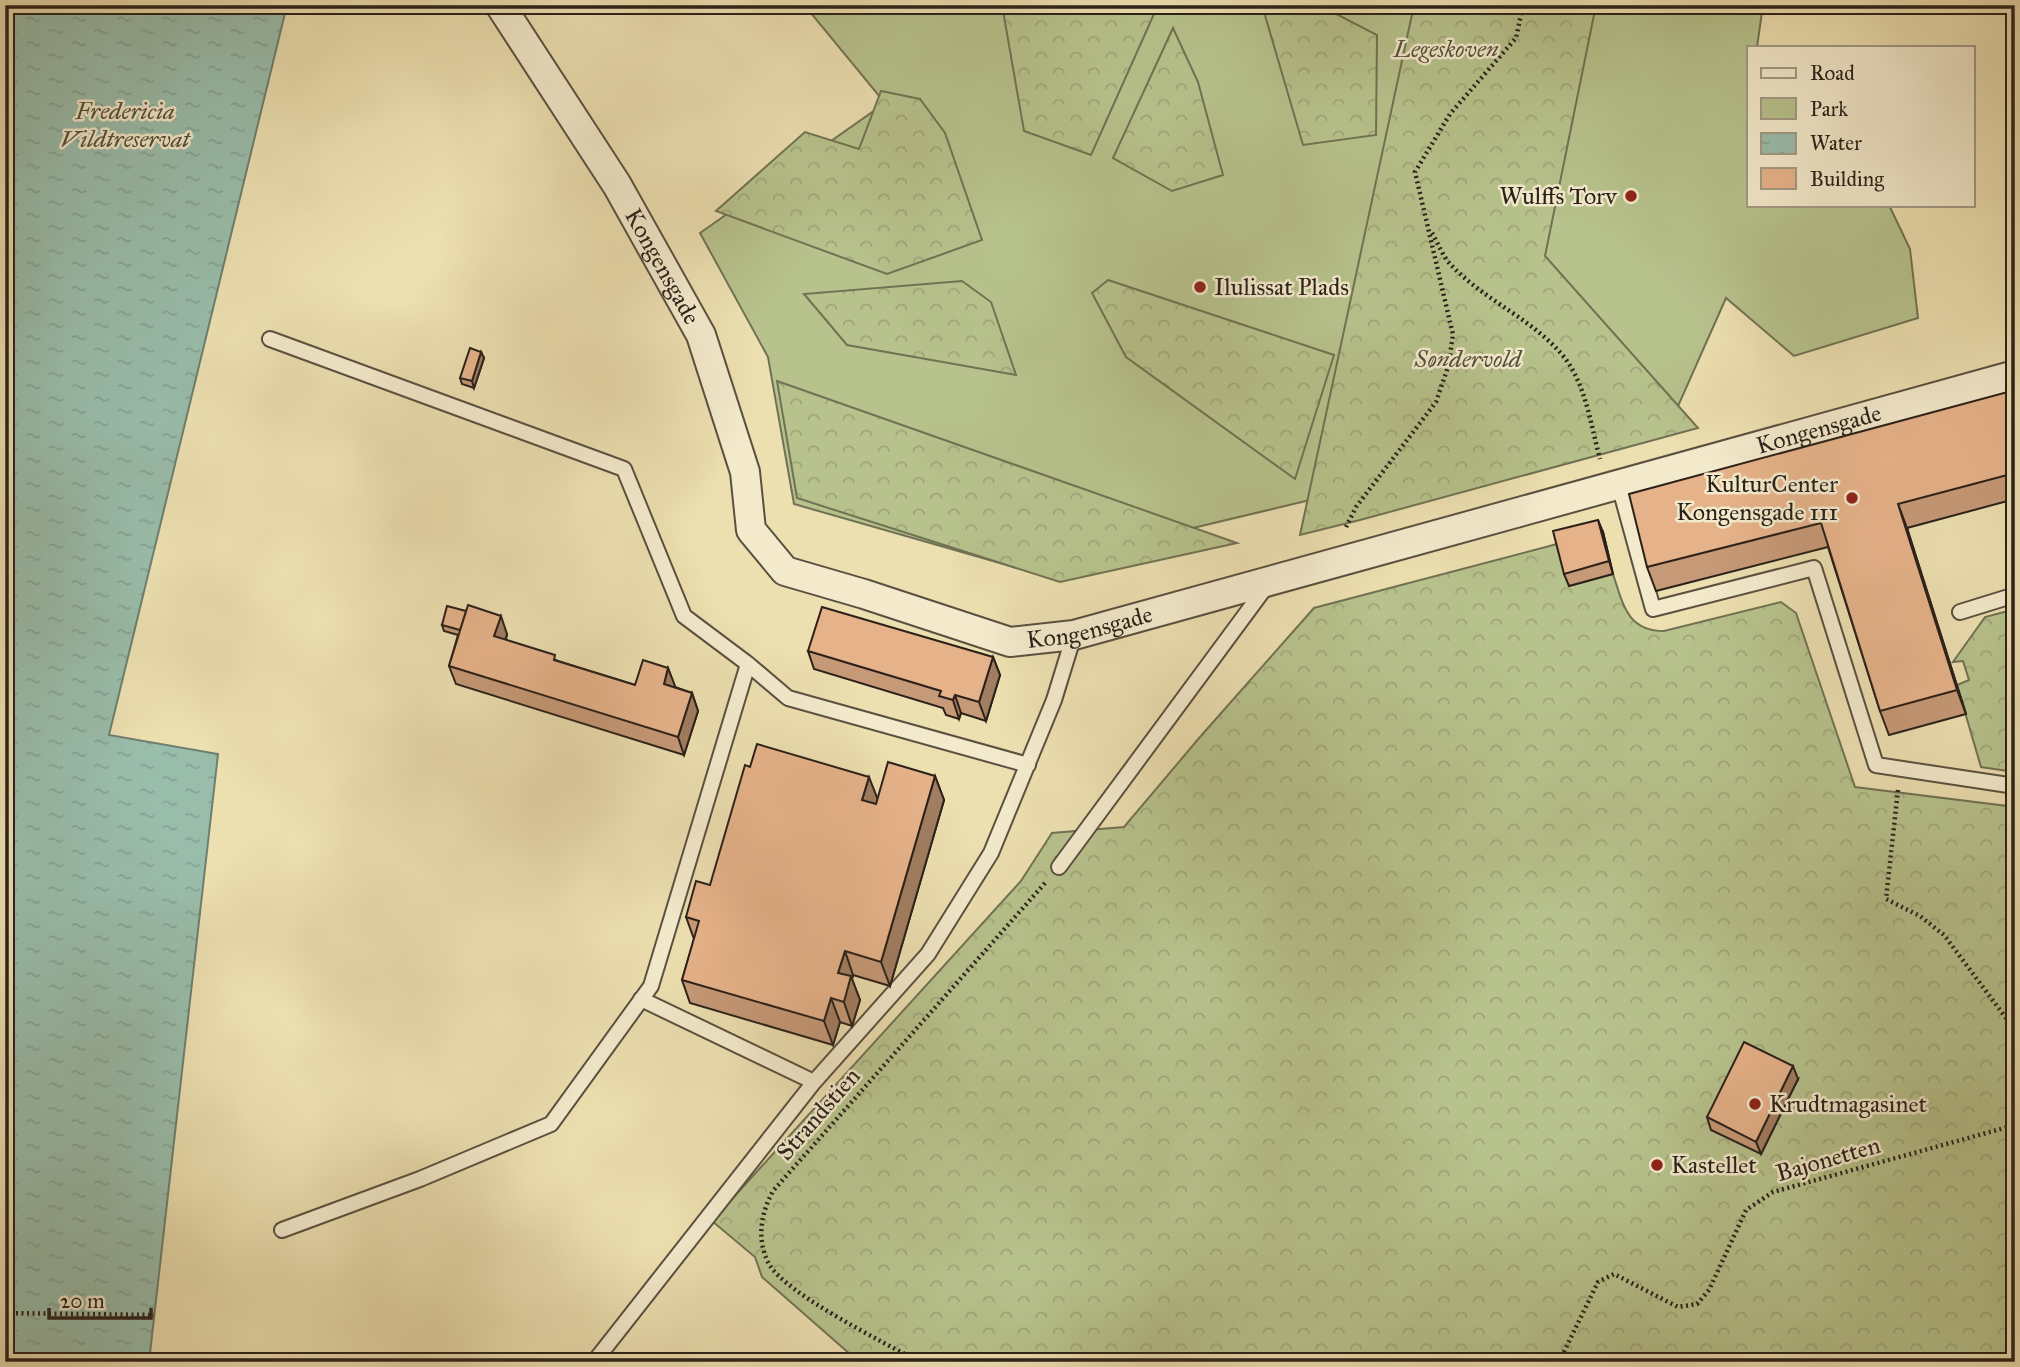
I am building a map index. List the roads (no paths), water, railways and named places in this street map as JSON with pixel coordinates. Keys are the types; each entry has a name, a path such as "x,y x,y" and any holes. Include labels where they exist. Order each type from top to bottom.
{"street":[{"name":"Kongensgade","path":"500,5 617,185 701,335 744,472 751,530 785,571 1010,642 1074,635 2015,375"}],"lane":[{"path":"270,339 624,469 684,616 788,698 1027,765"},
{"path":"1613,487 1653,609 1814,568 1876,765 2015,786"},
{"path":"1059,867 1268,583"},
{"path":"1959,612 2015,595"},
{"path":"594,1362 814,1082 928,954 991,853 1054,700 1074,635"},
{"path":"282,1230 420,1179 551,1124 650,986 748,664"},
{"path":"641,999 814,1082"}],"water":[{"name":"Fredericia Vildtreservat","path":"5,5 287,5 109,735 218,754 149,1362 5,1362"}],"place":[{"name":"Wulffs Torv","path":"1631,196"},
{"name":"Ilulissat Plads","path":"1200,287"},
{"name":"KulturCenter Kongensgade 111","path":"1852,498"},
{"name":"Krudtmagasinet","path":"1755,1104"},
{"name":"Kastellet","path":"1657,1165"}],"park label":[{"name":"Legeskoven","path":"1446,49"},
{"name":"Søndervold","path":"1468,359"}]}
